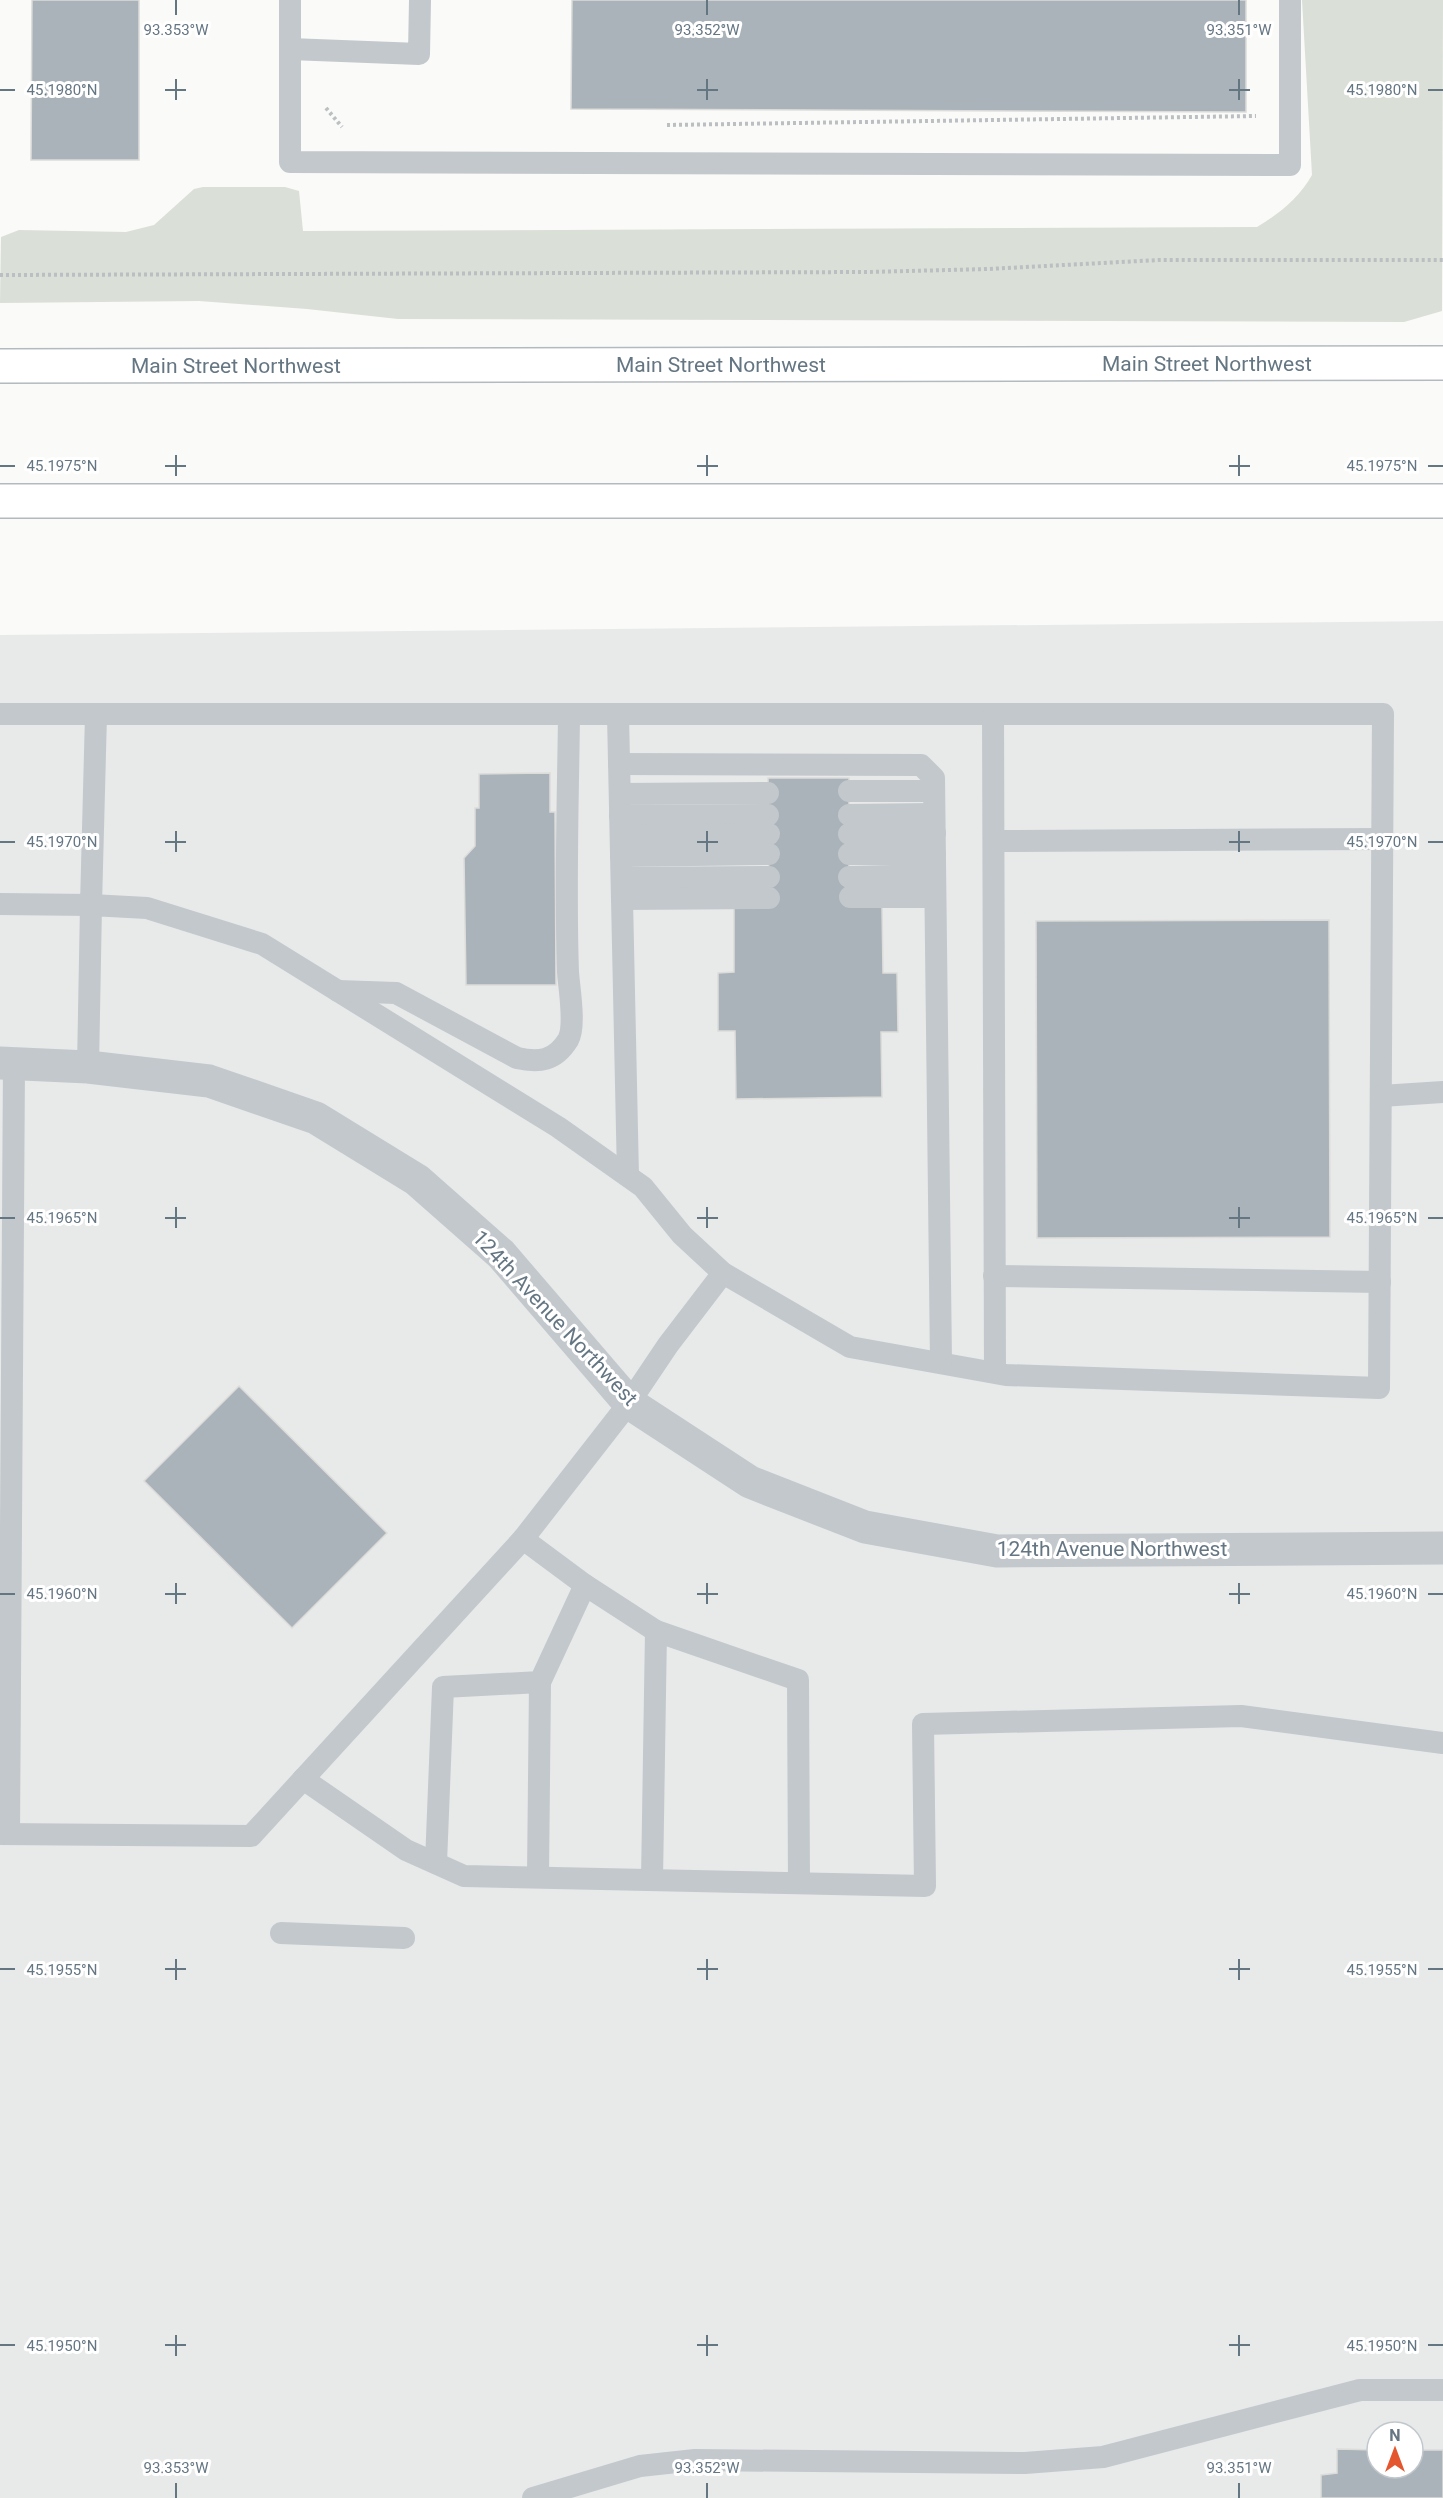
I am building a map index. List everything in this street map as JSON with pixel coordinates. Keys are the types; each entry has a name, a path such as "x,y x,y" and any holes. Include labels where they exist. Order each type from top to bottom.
{"main road":[{"name":"Main Street Northwest","path":"0,366 1443,363"},
{"path":"0,501 1443,501"}],"street":[{"name":"124th Avenue Northwest","path":"7,1063 88,1067 209,1081 316,1118 417,1180 501,1254 629,1402 750,1482 865,1527 997,1551 1443,1548"}],"lane":[{"path":"290,0 290,162 1290,165 1290,0"},
{"path":"290,49 419,54 420,0"},
{"path":"0,714 1383,714 1379,1388 1006,1375 850,1347 723,1273 682,1235 643,1187 558,1127 262,944 147,908 0,903"},
{"path":"993,714 995,1372"},
{"path":"88,1067 96,715"},
{"path":"337,990 396,993 517,1058 535,1062 555,1055 570,1038 569,715"},
{"path":"618,715 628,1176"},
{"path":"619,764 921,765 934,778 941,1364"},
{"path":"849,791 934,790"},
{"path":"620,794 768,793"},
{"path":"935,855 849,834 935,855"},
{"path":"621,836 768,835 621,836"},
{"path":"994,841 1382,839"},
{"path":"850,887 935,855"},
{"path":"622,889 769,888"},
{"path":"7,1063 5,1834 251,1836 524,1539 629,1402 668,1345 723,1273"},
{"path":"1381,1096 1443,1092"},
{"path":"994,1276 1380,1282"},
{"path":"524,1539 585,1585 656,1631 798,1680 799,1883"},
{"path":"538,1877 540,1682 585,1585"},
{"path":"652,1880 656,1631"},
{"path":"436,1863 443,1687 540,1682"},
{"path":"303,1779 406,1850 464,1875 925,1886 923,1724 1241,1716 1443,1743"},
{"path":"281,1933 404,1938"},
{"path":"533,2498 640,2466 695,2460 1025,2463 1103,2457 1360,2390 1443,2390"}],"path":[{"path":"290,107 326,108 344,130"},
{"path":"656,125 1267,116"},
{"path":"0,275 868,272 988,269 1159,260 1443,260"}],"shaded area":[{"path":"1302,0 1443,0 1442,311 1404,322 398,319 199,301 0,303 1,237 19,230 126,232 154,225 194,189 203,187 285,187 299,191 303,231 1257,227 1288,205 1312,175"},
{"path":"1443,621 1443,2498 0,2498 0,635"}],"building":[{"path":"32,0 139,0 139,160 31,160"},
{"path":"572,0 1246,0 1246,112 571,109"},
{"path":"550,773 550,812 555,812 556,985 466,985 464,858 475,846 475,808 479,808 479,774"},
{"path":"768,778 849,778 849,877 882,906 883,973 897,973 898,1032 881,1032 882,1097 736,1099 735,1031 718,1031 718,973 734,972 734,904 769,898"},
{"path":"1329,920 1330,1237 1037,1238 1036,921"},
{"path":"239,1386 387,1533 292,1628 144,1481"},
{"path":"1337,2449 1365,2450 1365,2480 1425,2480 1425,2450 1443,2450 1443,2498 1321,2498 1321,2475 1337,2473"}]}
